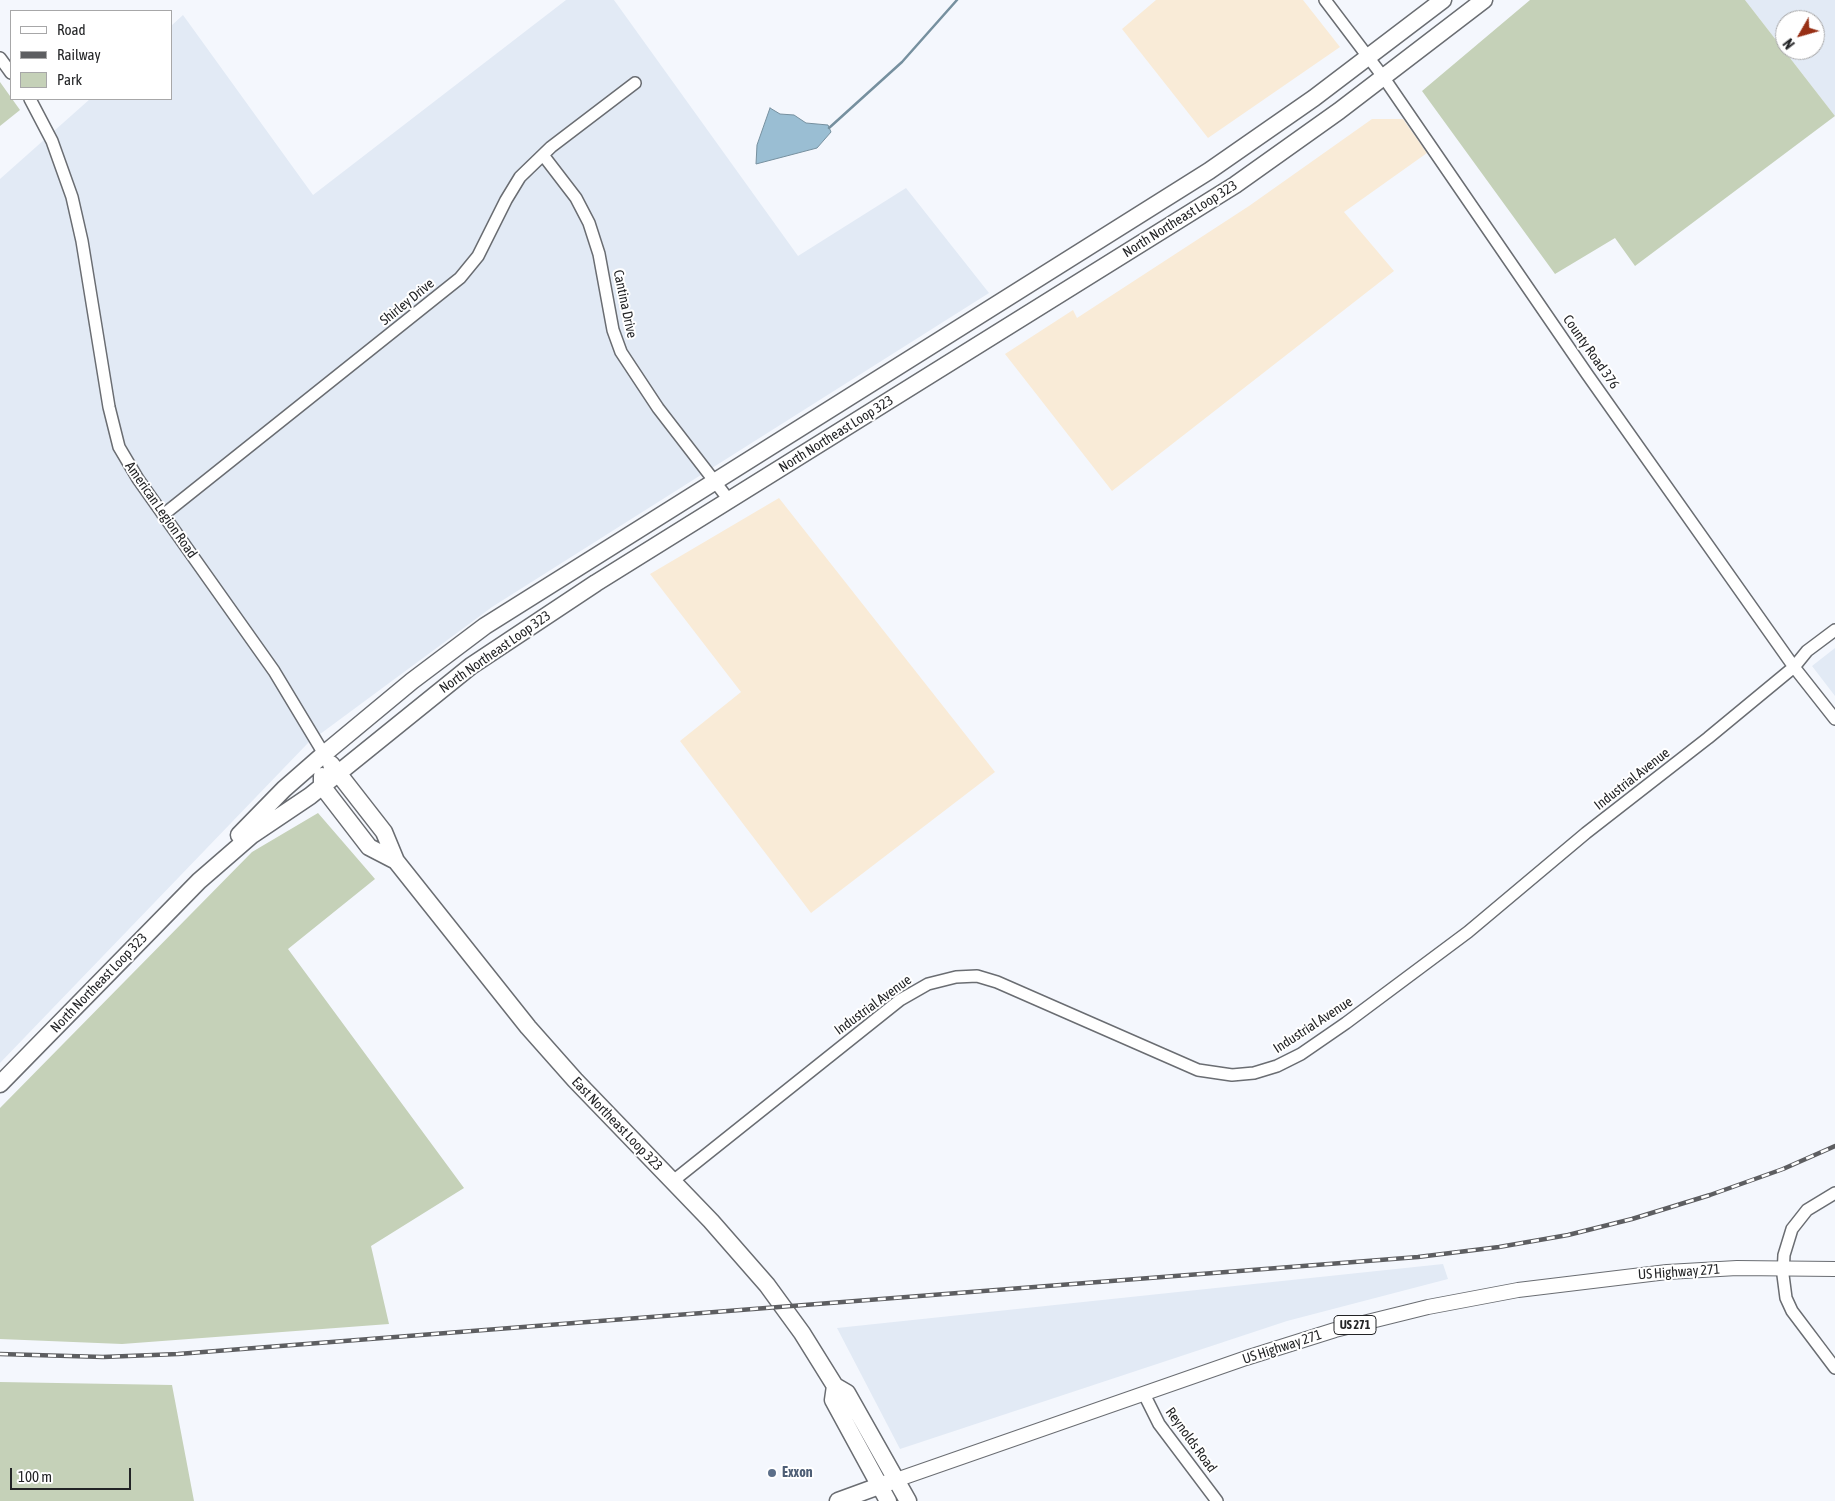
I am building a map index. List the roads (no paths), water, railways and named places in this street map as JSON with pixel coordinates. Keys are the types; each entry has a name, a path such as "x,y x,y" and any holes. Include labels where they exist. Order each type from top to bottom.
{"highway":[{"name":"North Northeast Loop 323","path":"199,881 212,863 284,789 419,676 485,626 1252,143 1443,0"},
{"name":"North Northeast Loop 323","path":"0,1084 199,881 266,824 322,786 425,700 498,646 1254,172 1384,78 1484,0"},
{"path":"1106,236 1119,258"},
{"path":"789,434 802,455"},
{"path":"485,626 498,646"},
{"path":"322,786 324,754"},
{"name":"American Legion Road","path":"324,754 338,773"},
{"name":"East Northeast Loop 323","path":"338,773 384,832 396,861 544,1046 673,1181 767,1285 802,1333 835,1386 848,1392 908,1501"},
{"name":"East Northeast Loop 323","path":"322,786 369,847 396,861"},
{"name":"East Northeast Loop 323","path":"835,1386 833,1400 888,1501"},
{"name":"US Highway 271","path":"838,1501 896,1480"}],"main road":[{"name":"US Highway 271","path":"896,1480 1246,1358 1335,1330 1482,1296 1554,1284 1667,1272 1784,1268 1835,1269"}],"street":[{"name":"County Road 376","path":"1324,0 1384,78 1582,366 1794,667 1835,719"},
{"path":"0,58 10,72"},
{"name":"Shirley Drive","path":"164,515 460,278 478,256 513,188 543,155 635,83"},
{"name":"American Legion Road","path":"31,100 52,141 72,197 115,435 131,468 264,656 324,754"},
{"name":"Cantina Drive","path":"543,155 576,198 589,224 600,254 614,330 621,352 658,408 729,500"},
{"name":"Industrial Avenue","path":"673,1181 900,1000 928,984 956,977 977,976 997,982 1198,1070 1232,1075 1254,1073 1277,1066 1301,1054 1354,1018 1468,932 1586,833 1708,738 1794,667 1807,651 1835,630"},
{"path":"1835,1193 1807,1210 1792,1229 1787,1240 1784,1268 1784,1284 1788,1304 1835,1368"},
{"name":"Reynolds Road","path":"1144,1394 1159,1424 1217,1501"}],"water":[{"path":"770,108 780,114 794,115 806,123 828,125 831,132 817,148 756,164 757,145"}],"waterway":[{"path":"829,128 902,62 957,0"}],"railway":[{"path":"0,1354 103,1357 178,1354 1418,1257 1499,1247 1568,1235 1632,1219 1710,1195 1783,1169 1835,1146"}],"place":[{"name":"Exxon","path":"772,1473"}]}
